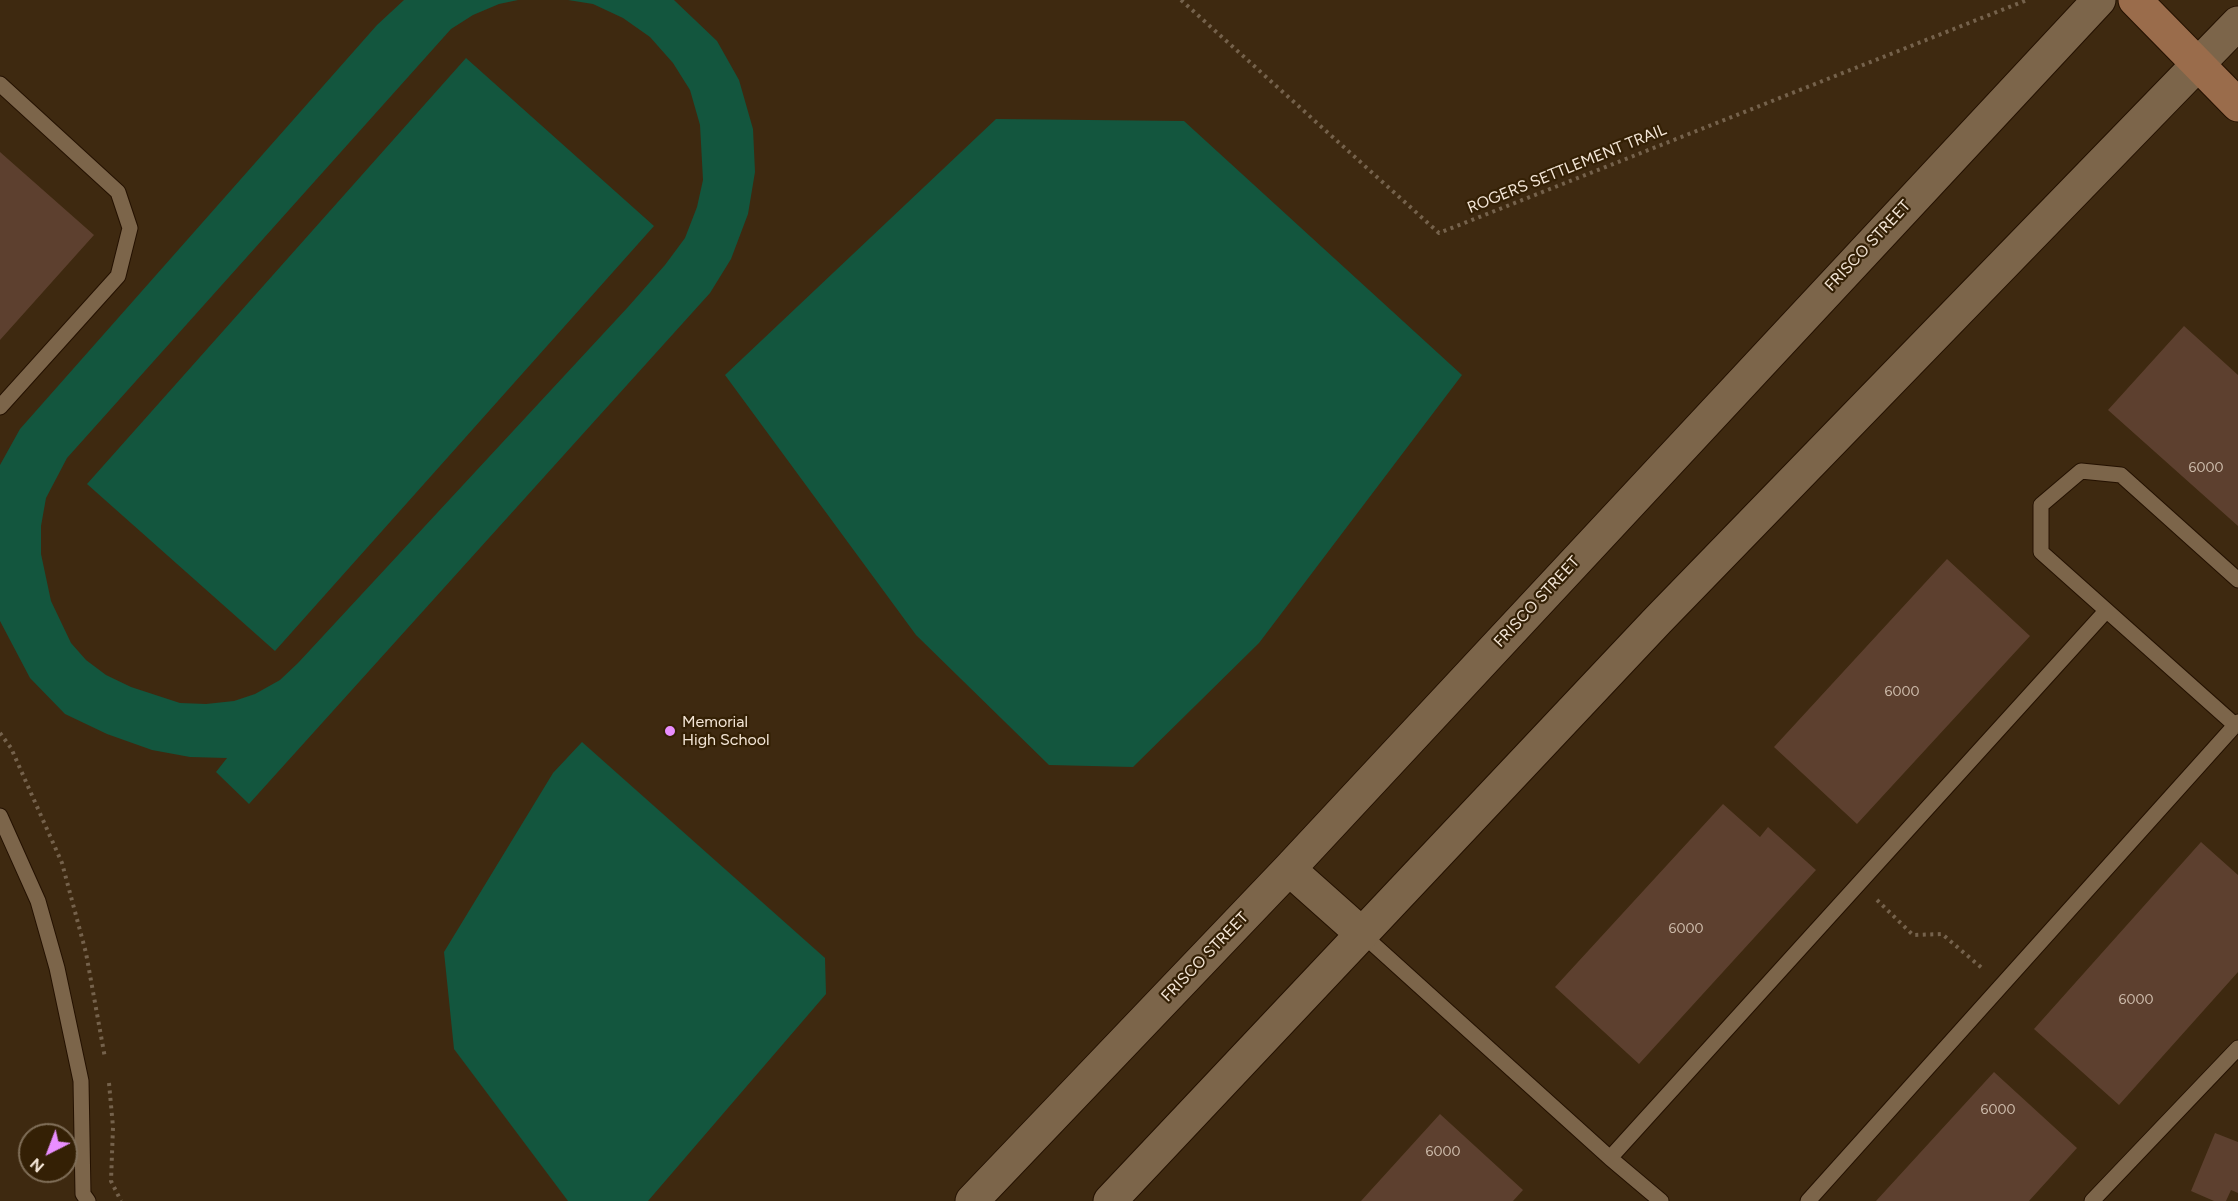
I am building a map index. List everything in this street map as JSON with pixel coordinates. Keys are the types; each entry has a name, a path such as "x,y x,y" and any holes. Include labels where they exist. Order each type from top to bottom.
{"main road":[{"path":"2135,0 2238,105"}],"street":[{"name":"FRISCO STREET","path":"972,1201 1289,869 2099,0"},
{"path":"1110,1201 1658,620 2238,23"},
{"path":"1289,869 1362,934"}],"lane":[{"path":"0,84 118,192 130,228 118,276 0,407"},
{"path":"1809,1201 2236,724 2041,552 2041,505 2081,471 2121,475 2238,580"},
{"path":"1610,1158 2106,611"},
{"path":"0,816 39,901 57,968 81,1081 83,1194 88,1201"},
{"path":"1362,934 1660,1201"},
{"path":"2092,1201 2238,1048"}],"path":[{"name":"ROGERS SETTLEMENT TRAIL","path":"1180,0 1439,233 2027,0"},
{"path":"1859,882 1913,935 1942,934 2001,986"}],"green space":[{"path":"404,0 518,0 499,4 473,15 451,29 67,458 46,498 41,526 41,554 51,601 71,643 86,660 106,675 131,687 180,703 206,704 234,701 255,694 280,680 628,307 685,238 697,207 703,180 700,125 690,90 673,63 650,37 623,18 593,4 568,0 674,0 717,41 739,80 753,129 755,172 748,214 731,259 710,293 249,804 216,772 227,758 190,757 152,750 107,734 65,714 30,678 0,621 0,465 20,429 377,25"},
{"path":"466,58 654,226 275,651 87,484"},
{"path":"996,119 1184,121 1462,375 1259,643 1133,767 1049,765 916,635 725,375"},
{"path":"582,742 825,958 826,994 648,1201 568,1201 454,1049 444,952 553,773"}],"building":[{"path":"0,152 94,235 0,340"},
{"path":"2184,326 2238,375 2238,526 2108,410"},
{"path":"1947,559 2030,636 1857,824 1774,747"},
{"path":"1723,804 1760,837 1768,827 1816,870 1639,1064 1555,987"},
{"path":"2201,842 2238,875 2238,972 2119,1105 2034,1029"},
{"path":"1994,1072 2077,1148 2029,1201 1876,1201"},
{"path":"1440,1114 1523,1190 1513,1201 1361,1201"},
{"path":"2215,1133 2238,1142 2238,1193 2231,1190 2226,1201 2214,1201 2191,1191"}],"place":[{"name":"Memorial High School","path":"670,731"}]}
